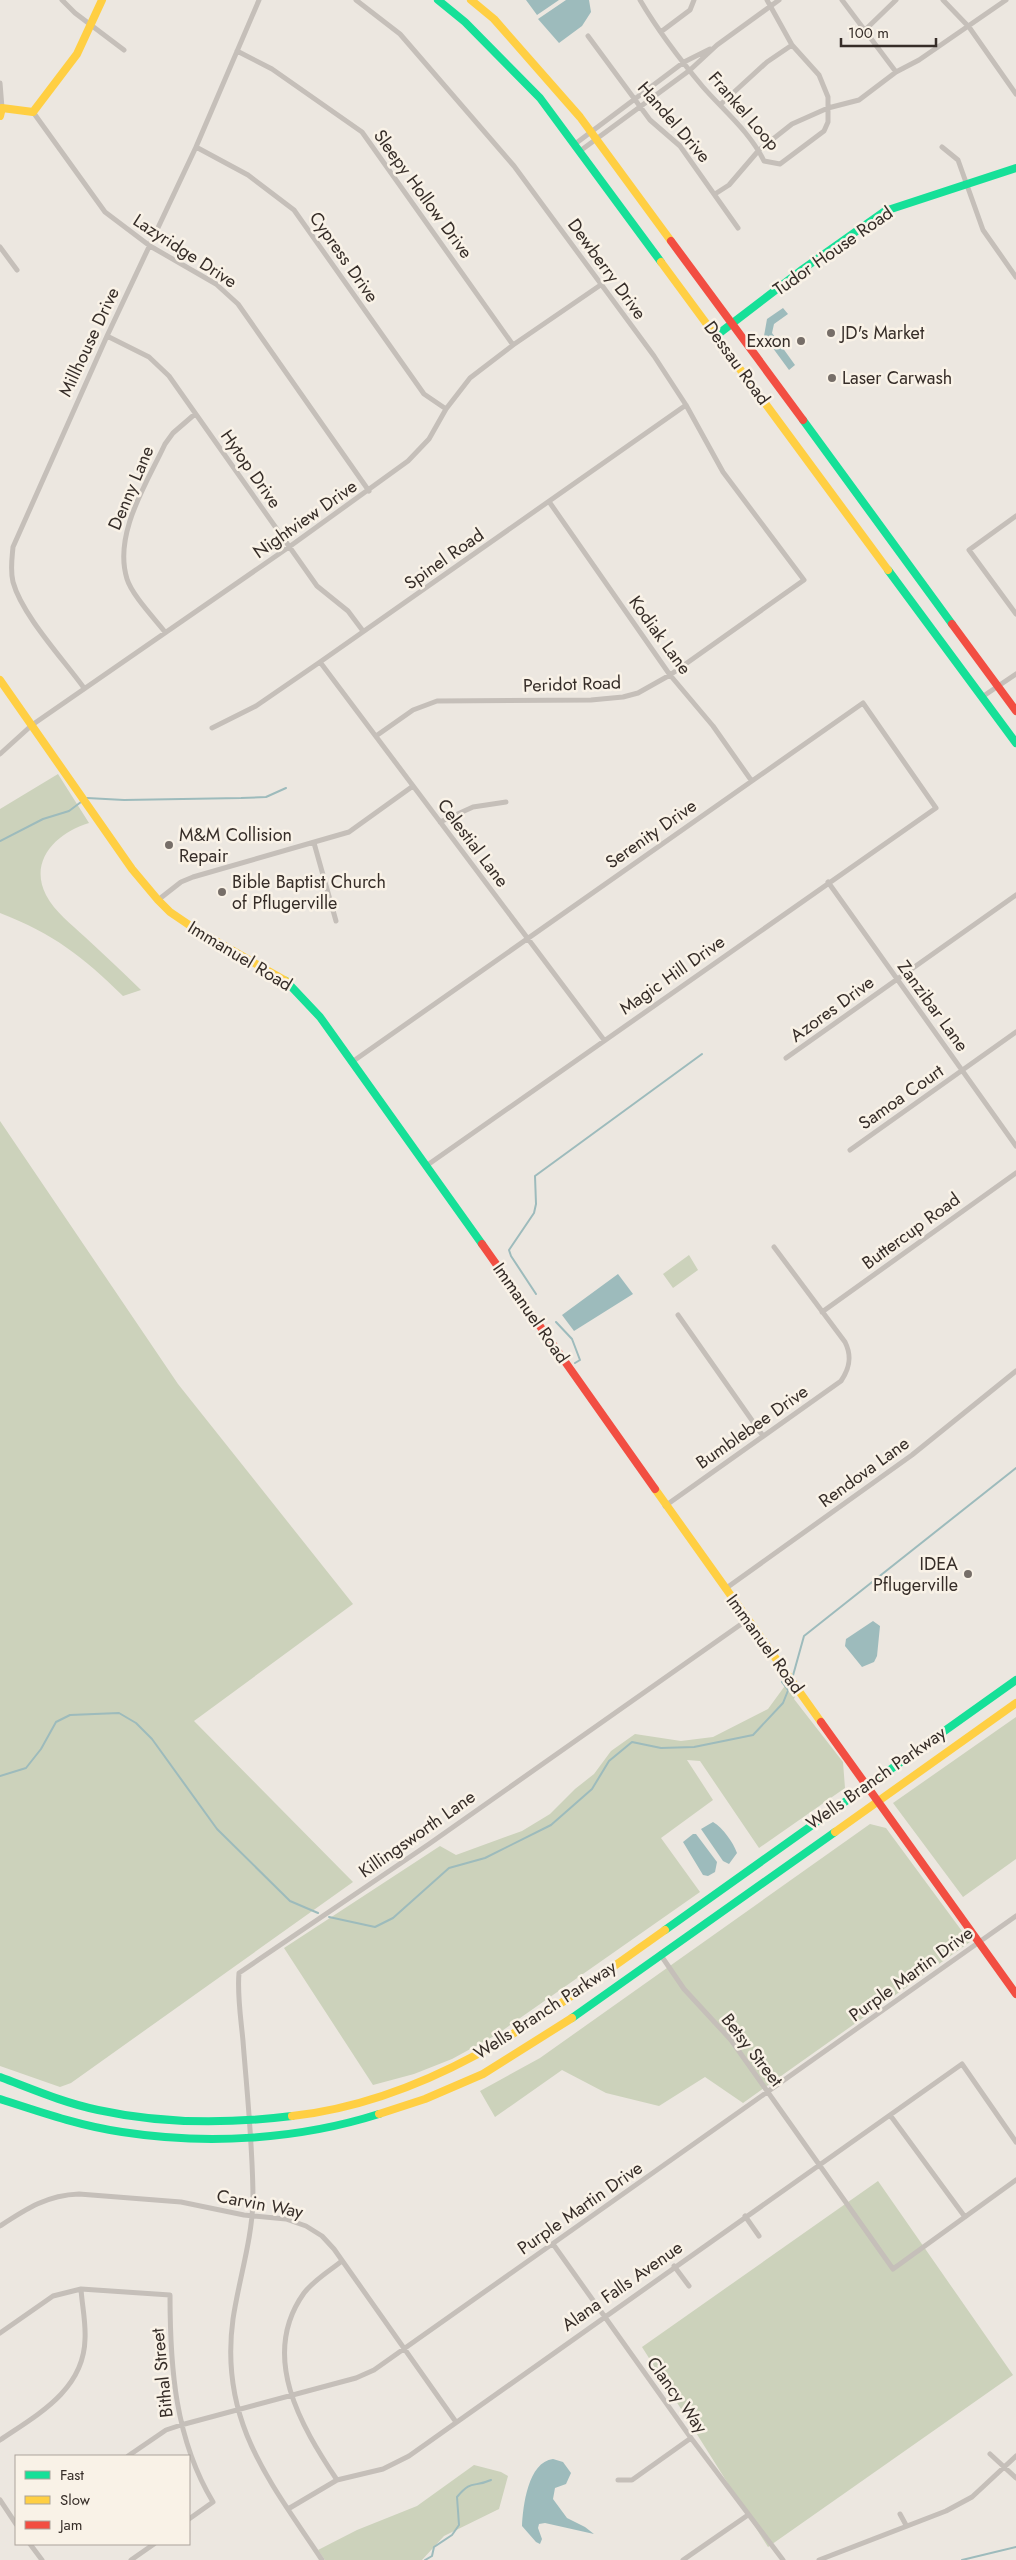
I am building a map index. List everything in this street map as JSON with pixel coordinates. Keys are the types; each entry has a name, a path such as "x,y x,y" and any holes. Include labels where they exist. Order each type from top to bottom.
{"street":[{"path":"62,0 124,50"},
{"path":"0,83 1,112 33,112 72,61 102,0"},
{"name":"Millhouse Drive","path":"84,688 22,604 12,580 10,566 13,547 22,522 107,336 196,147 260,0"},
{"name":"Dewberry Drive","path":"356,0 400,34 514,166 602,284 686,405 724,472 804,580"},
{"name":"Dessau Road","path":"438,0 465,22 540,98 649,247 717,335 1016,743"},
{"name":"Dessau Road","path":"471,0 494,19 580,118 1016,711"},
{"name":"Frankel Loop","path":"640,0 690,70 759,150 764,161 780,164 824,130 828,122 828,108 826,87 819,75 792,45 767,0"},
{"path":"662,31 690,10 694,0"},
{"path":"580,151 690,70 717,45 778,0"},
{"path":"842,0 896,72"},
{"path":"865,30 896,0"},
{"path":"943,0 969,27 1016,93"},
{"path":"715,194 729,184 759,150 792,124 828,108 859,100 896,72 919,60 1004,1"},
{"name":"Handel Drive","path":"588,36 650,120 680,146 738,228"},
{"path":"575,144 684,62 717,45"},
{"path":"721,104 767,62 792,45"},
{"name":"Sleepy Hollow Drive","path":"237,51 272,69 362,132 513,345"},
{"name":"Lazyridge Drive","path":"33,112 104,212 150,246 216,284 238,304 369,491"},
{"name":"Cypress Drive","path":"196,147 248,175 294,210 424,394 446,409"},
{"path":"942,147 958,160 983,230 1016,277"},
{"name":"Tudor House Road","path":"717,335 885,211 1016,168"},
{"path":"0,247 16,270"},
{"name":"Nightview Drive","path":"0,754 32,726 84,688 369,491 420,451 446,409 470,378 513,345 602,284"},
{"name":"Hytop Drive","path":"107,336 142,353 169,376 317,586 348,612 363,631"},
{"name":"Spinel Road","path":"212,728 256,706 550,503 686,405"},
{"name":"Denny Lane","path":"165,632 127,579 123,547 127,528 165,444 173,433 195,414"},
{"name":"Kodiak Lane","path":"550,503 670,675 713,726 751,780"},
{"path":"1016,516 969,550 1016,614"},
{"name":"Peridot Road","path":"376,736 413,710 437,701 609,699 638,693 670,675 804,580"},
{"name":"Celestial Lane","path":"320,662 604,1040"},
{"path":"982,697 1016,674"},
{"name":"Immanuel Road","path":"0,680 132,869 158,900 170,912 198,931 264,967 291,986 320,1017 425,1166 465,1219 747,1620 1016,1994"},
{"name":"Serenity Drive","path":"352,1062 751,780 863,704 936,808"},
{"path":"158,900 181,882 193,877 314,844 349,832 412,786"},
{"path":"440,822 473,807 506,802"},
{"name":"Magic Hill Drive","path":"425,1166 936,808"},
{"path":"314,844 336,920"},
{"name":"Zanzibar Lane","path":"828,882 1016,1146"},
{"name":"Azores Drive","path":"786,1058 1016,895"},
{"name":"Samoa Court","path":"850,1150 1016,1032"},
{"name":"Buttercup Road","path":"822,1312 1016,1173"},
{"path":"774,1247 822,1312"},
{"name":"Bumblebee Drive","path":"666,1506 841,1380 849,1365 849,1350 822,1312"},
{"path":"678,1315 763,1436"},
{"name":"Rendova Lane","path":"725,1589 912,1455 1016,1371"},
{"name":"Killingsworth Lane","path":"322,2560 256,2458 236,2408 230,2348 253,2201 239,1973 429,1844 747,1620"},
{"name":"Wells Branch Parkway","path":"0,2078 97,2110 194,2122 249,2122 314,2113 363,2102 419,2083 483,2053 565,2001 1016,1680"},
{"name":"Wells Branch Parkway","path":"0,2099 93,2127 193,2140 250,2139 317,2130 359,2121 426,2100 510,2059 575,2016 660,1954 1016,1704"},
{"name":"Purple Martin Drive","path":"129,2455 166,2430 181,2424 366,2374 769,2093 1016,1916"},
{"name":"Betsy Street","path":"660,1954 684,1989 731,2040 893,2269 965,2217"},
{"name":"Alana Falls Avenue","path":"288,2509 336,2480 383,2469 409,2456 674,2266 962,2064 1016,2142"},
{"path":"890,2115 965,2217 1016,2180"},
{"name":"Carvin Way","path":"0,2226 38,2202 63,2194 181,2202 251,2216 286,2219 306,2226 322,2236 342,2261 456,2422"},
{"path":"745,2216 759,2236"},
{"name":"Clancy Way","path":"553,2244 691,2438 782,2560"},
{"path":"336,2480 310,2441 291,2395 286,2367 286,2346 292,2313 305,2292 342,2261"},
{"path":"674,2266 689,2286"},
{"path":"0,2333 53,2296 81,2289 85,2338 81,2361 71,2382 51,2405 0,2440"},
{"name":"Bithal Street","path":"81,2289 170,2295 172,2374 181,2424 202,2484 213,2502 190,2518"},
{"path":"618,2480 632,2480 691,2438"},
{"path":"990,2454 1016,2478"},
{"path":"819,2560 946,2511 972,2497 1016,2456"},
{"path":"0,2500 15,2522"},
{"path":"900,2514 906,2525"},
{"path":"683,2560 748,2515"},
{"path":"31,2545 42,2560"},
{"path":"131,2560 153,2545"}],"green space":[{"path":"58,774 89,823 67,833 49,849 41,870 41,882 46,895 64,918 141,990 123,996 94,969 66,947 36,929 0,913 0,809"},
{"path":"0,1121 178,1384 353,1604 194,1721 353,1882 71,2083 60,2087 0,2066"},
{"path":"689,1255 698,1270 673,1288 663,1274"},
{"path":"787,1683 796,1694 794,1699 843,1762 845,1788 759,1848 700,1761 687,1760 713,1800 661,1838 700,1892 496,2035 452,2059 414,2074 373,2085 284,1948 440,1846 456,1855 522,1831 550,1814 575,1789 594,1774 611,1751 635,1734 681,1741 713,1737 768,1709"},
{"path":"1016,1717 1016,1859 963,1897 893,1803"},
{"path":"870,1824 886,1828 970,1942 743,2103 705,2077 659,2106 606,2093 562,2070 495,2117 480,2091 540,2058"},
{"path":"878,2181 1013,2375 768,2547 642,2347"},
{"path":"474,2465 501,2472 508,2476 499,2509 444,2536 422,2560 325,2560 318,2550 357,2530 417,2506"}],"water":[{"path":"526,0 559,0 537,15"},
{"path":"566,0 589,0 591,12 582,26 559,43 538,19"},
{"path":"783,308 788,314 774,324 772,333 795,365 789,370 764,336 767,319"},
{"path":"618,1274 633,1294 574,1331 562,1315"},
{"path":"873,1621 880,1626 877,1656 874,1662 862,1667 845,1646 846,1639"},
{"path":"713,1822 727,1836 737,1853 729,1864 723,1861 701,1829"},
{"path":"693,1834 696,1834 717,1862 715,1872 708,1876 703,1875 683,1842"},
{"path":"553,2459 563,2462 571,2473 566,2484 555,2488 553,2499 567,2518 594,2534 545,2523 539,2524 538,2528 542,2539 540,2544 522,2526 524,2508 532,2476 545,2462"}],"waterway":[{"path":"87,798 124,800 266,797 286,788"},
{"path":"0,841 43,819 69,811 81,802"},
{"path":"536,1294 509,1250 534,1213 536,1204 535,1176 702,1054"},
{"path":"556,1322 572,1339 580,1360 575,1363"},
{"path":"792,1679 804,1636 1016,1468"},
{"path":"782,1682 788,1690"},
{"path":"329,1917 375,1927 393,1918 449,1868 485,1858 551,1825 592,1789 609,1761 632,1742 661,1748 694,1747 753,1735 783,1703 791,1683"},
{"path":"0,1776 26,1768 41,1749 56,1722 70,1715 119,1713 136,1723 152,1739 217,1829 290,1901 318,1913"},
{"path":"425,2560 432,2556 434,2547 452,2535 459,2525 457,2497 466,2488 491,2480"},
{"path":"962,2560 1016,2547"}],"traffic: fast":[{"path":"438,0 465,22 540,98 661,262"},
{"path":"717,335 803,269 885,211 1016,168"},
{"path":"803,420 952,624"},
{"path":"888,570 1016,743"},
{"path":"286,981 320,1017 482,1244"},
{"path":"665,1930 1016,1680"},
{"path":"572,2018 835,1832"},
{"path":"0,2077 73,2104 122,2115 195,2121 268,2119 292,2116"},
{"path":"0,2099 91,2126 122,2132 186,2138 219,2139 284,2135 348,2123 379,2114"}],"traffic: slow":[{"path":"0,116 2,108 33,112 77,54 102,0"},
{"path":"471,0 494,19 580,117 671,241"},
{"path":"661,262 888,570"},
{"path":"0,680 132,869 158,900 170,912 198,931 286,981"},
{"path":"655,1489 821,1722"},
{"path":"835,1832 1016,1703"},
{"path":"292,2116 345,2107 395,2092 443,2071 490,2047 535,2020 665,1930"},
{"path":"379,2114 425,2099 483,2074 572,2018"}],"traffic: jam":[{"path":"671,241 803,420"},
{"path":"952,624 1016,711"},
{"path":"482,1244 655,1489"},
{"path":"821,1722 1016,1994"}],"place":[{"name":"JD's Market","path":"831,333"},
{"name":"Exxon","path":"801,341"},
{"name":"Laser Carwash","path":"832,378"},
{"name":"M&M Collision Repair","path":"169,845"},
{"name":"Bible Baptist Church of Pflugerville","path":"222,892"},
{"name":"IDEA Pflugerville","path":"968,1574"}]}
